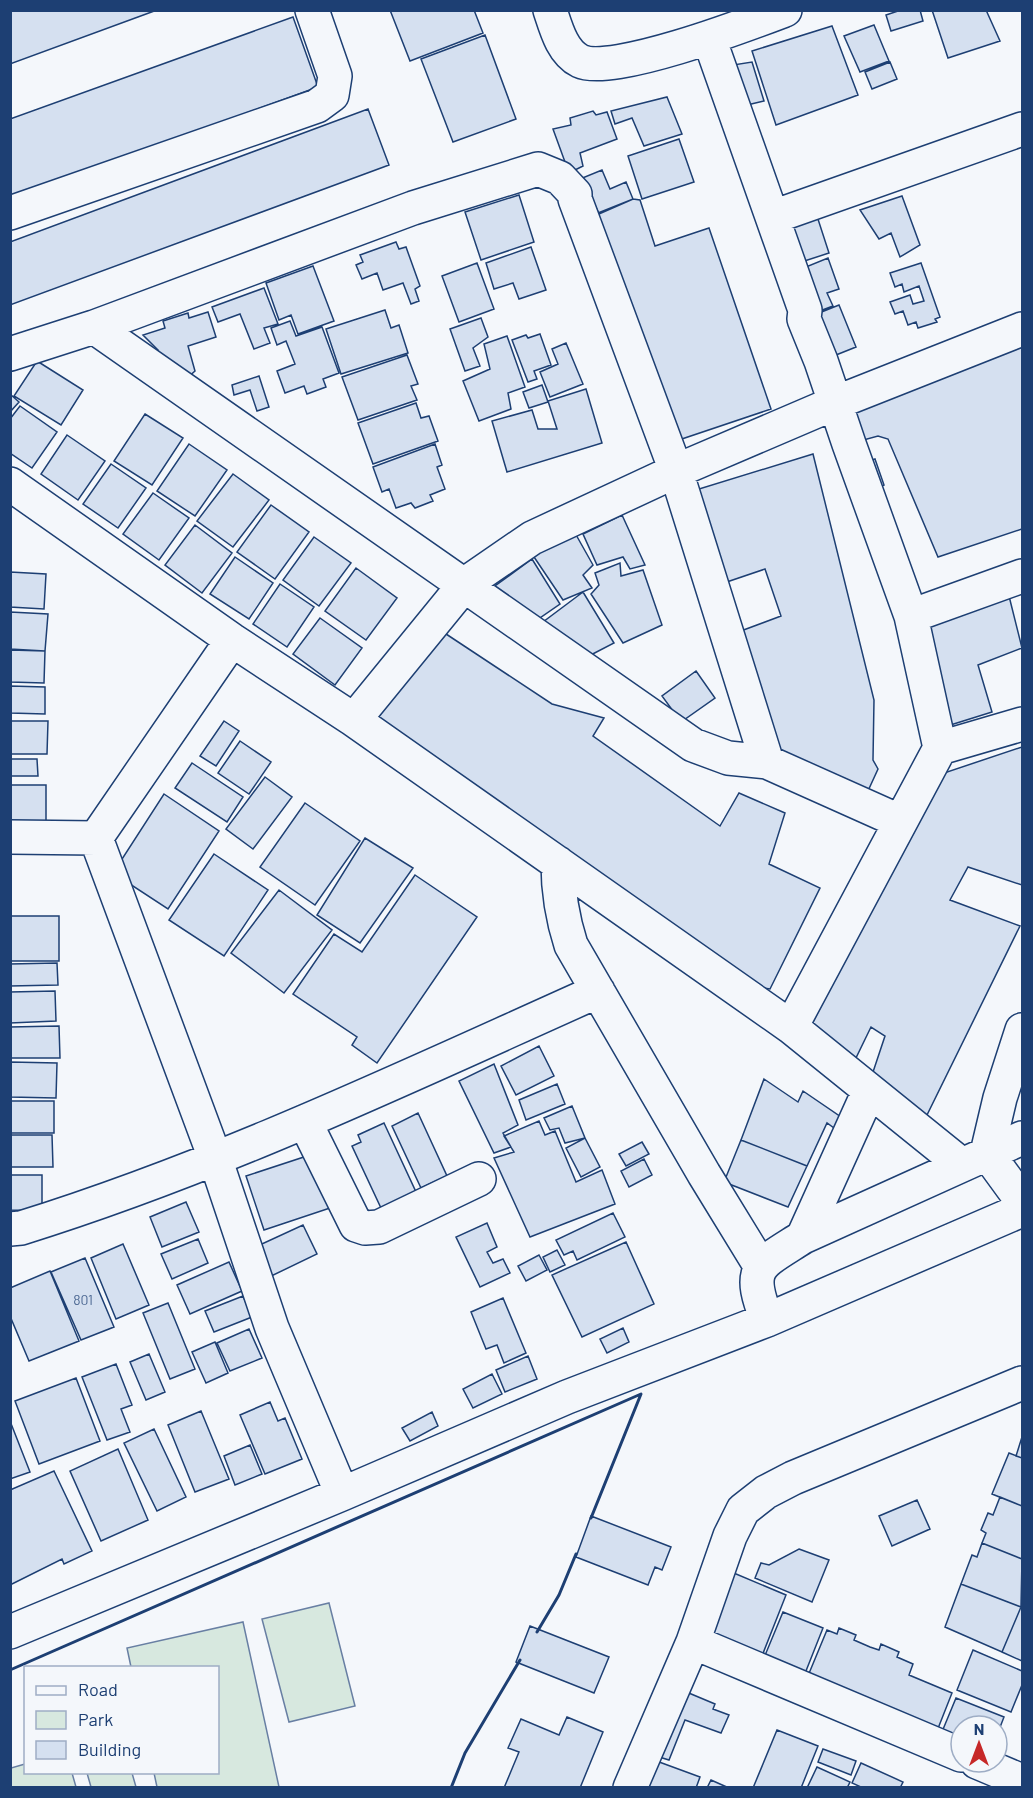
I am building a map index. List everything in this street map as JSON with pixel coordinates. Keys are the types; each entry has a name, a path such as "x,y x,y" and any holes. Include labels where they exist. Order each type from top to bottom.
{"street":[{"path":"10,213 318,106 332,95 335,76 312,10"},
{"path":"550,10 562,45 579,61 594,64 612,64 710,38 785,10"},
{"path":"710,38 805,310 804,319 911,616 940,748 791,1027"},
{"path":"773,217 1023,129"},
{"path":"10,354 94,327 413,208 538,169 560,178 575,194 676,471 767,762"},
{"path":"94,327 693,744 728,758 767,762 899,821"},
{"path":"354,720 465,584 532,538 676,471 1023,329"},
{"path":"10,484 232,640 354,720 791,1027 869,1091 974,1159 1023,1201"},
{"path":"911,616 1023,576"},
{"path":"96,838 232,640"},
{"path":"940,748 1023,724"},
{"path":"10,837 96,838"},
{"path":"96,838 214,1158 272,1328 342,1494"},
{"path":"558,863 558,891 562,918 571,945 704,1174 761,1267"},
{"path":"10,1229 89,1206 305,1122 598,991"},
{"path":"974,1159 1000,1098 1023,1030"},
{"path":"803,1238 869,1091"},
{"path":"305,1122 356,1225 365,1228 379,1227 479,1179"},
{"path":"767,1320 757,1294 756,1280 761,1267 803,1238 1023,1138"},
{"path":"10,1632 342,1494 567,1397 767,1320 1023,1210"},
{"path":"630,1788 693,1642 730,1536 743,1510 766,1492 793,1478 1023,1383"},
{"path":"693,1642 949,1750"},
{"path":"1006,1774 1023,1781"}],"green space":[{"path":"329,1603 355,1706 289,1722 262,1619"},
{"path":"243,1622 279,1787 157,1787 154,1774 219,1774 219,1666 131,1666 127,1648"},
{"path":"24,1764 24,1774 72,1774 76,1787 11,1787 11,1768"},
{"path":"87,1774 132,1774 136,1787 91,1787"}],"building":[{"path":"10,10 157,10 10,64"},
{"path":"390,10 474,10 483,33 410,61"},
{"path":"901,10 920,10 923,21 891,31 886,15"},
{"path":"932,10 986,10 1000,41 948,58"},
{"path":"293,17 318,87 10,199 10,119"},
{"path":"874,25 889,61 860,72 844,36"},
{"path":"832,26 858,95 776,125 752,51"},
{"path":"485,35 516,119 453,142 421,59"},
{"path":"752,62 764,101 734,108 720,67"},
{"path":"890,62 897,79 872,89 865,72"},
{"path":"667,97 682,134 644,146 632,118 615,124 611,111"},
{"path":"368,109 389,165 10,305 10,242"},
{"path":"593,111 596,115 607,112 617,139 580,153 583,166 569,173 553,129 571,125 570,118"},
{"path":"679,139 694,182 642,199 628,156"},
{"path":"602,170 610,189 626,182 633,199 599,214 594,203 575,181"},
{"path":"519,195 534,242 481,260 465,212"},
{"path":"902,196 920,245 900,257 891,233 879,239 860,210"},
{"path":"633,199 640,200 655,246 709,228 771,409 655,448 578,221"},
{"path":"816,213 829,253 789,266 775,224"},
{"path":"396,242 399,249 406,247 420,286 415,289 419,301 411,304 403,283 383,290 377,273 362,279 356,265 363,262 360,255"},
{"path":"531,247 546,290 519,299 513,283 494,289 486,263"},
{"path":"828,258 839,289 827,293 833,306 817,312 791,273"},
{"path":"477,263 494,309 459,322 442,276"},
{"path":"921,263 940,317 935,319 937,322 918,328 916,322 908,325 903,311 895,314 890,302 910,295 913,304 924,301 919,286 904,292 902,284 895,287 890,273"},
{"path":"313,266 334,321 298,334 291,315 279,320 266,283"},
{"path":"264,288 278,324 264,328 270,343 254,349 240,314 218,322 212,307"},
{"path":"839,305 856,347 821,361 804,319"},
{"path":"385,310 391,328 399,325 408,353 341,374 326,329"},
{"path":"208,312 216,337 188,346 195,371 187,378 148,355 158,350 143,335 165,328 163,321 188,313 189,318"},
{"path":"481,318 488,337 473,348 480,366 465,371 450,329"},
{"path":"290,321 296,336 322,327 339,373 323,379 326,387 307,394 304,386 285,393 277,371 295,364 286,341 277,345 271,328"},
{"path":"540,334 551,365 534,371 537,379 528,382 512,340 526,335 528,338"},
{"path":"507,336 525,387 508,393 511,409 479,421 463,381 490,369 484,344"},
{"path":"1022,342 1022,529 938,557 888,439 878,436 849,444 826,412"},
{"path":"566,343 583,384 550,397 540,372 558,364 552,349"},
{"path":"407,355 418,384 411,386 417,400 358,420 342,377"},
{"path":"37,361 83,390 61,425 14,396"},
{"path":"259,376 269,407 257,411 250,390 234,395 232,385"},
{"path":"542,385 548,402 529,408 523,392"},
{"path":"586,389 602,443 507,472 492,421 532,410 538,429 557,429 548,401"},
{"path":"10,394 19,402 10,412"},
{"path":"416,403 421,418 429,416 438,441 373,464 358,423"},
{"path":"20,406 57,432 32,468 10,453 10,419"},
{"path":"145,414 183,438 152,485 114,461"},
{"path":"67,435 105,461 78,500 41,474"},
{"path":"189,444 227,470 195,516 157,491"},
{"path":"435,444 442,465 437,467 445,489 430,495 433,501 415,508 411,503 396,508 389,489 382,492 373,467"},
{"path":"813,454 874,700 873,760 878,769 867,793 749,741 730,635 781,616 765,569 712,587 686,493"},
{"path":"875,459 884,485 869,491 860,464"},
{"path":"111,464 146,488 118,528 83,504"},
{"path":"233,474 269,500 233,547 197,521"},
{"path":"153,493 189,518 159,560 123,534"},
{"path":"271,505 309,532 275,579 237,552"},
{"path":"622,515 645,565 630,569 623,557 597,565 583,534"},
{"path":"195,525 232,553 202,593 165,565"},
{"path":"575,533 593,565 583,575 592,588 563,600 532,554"},
{"path":"314,537 351,563 319,606 283,580"},
{"path":"235,557 273,583 249,619 210,594"},
{"path":"532,559 560,604 531,624 488,591"},
{"path":"620,563 621,576 643,570 662,625 623,643 591,594 599,585 595,573"},
{"path":"356,568 397,598 366,640 325,611"},
{"path":"10,572 46,574 44,609 10,607"},
{"path":"280,584 314,607 287,647 253,624"},
{"path":"583,592 614,643 583,659 539,625"},
{"path":"1009,596 1022,648 978,665 992,712 944,727 909,629"},
{"path":"10,612 48,614 45,651 10,649"},
{"path":"320,618 362,648 335,685 293,654"},
{"path":"440,630 552,704 604,718 593,736 720,826 739,793 785,813 769,864 820,888 770,989 746,985 368,717"},
{"path":"10,650 45,651 44,683 10,682"},
{"path":"696,671 715,698 681,722 662,696"},
{"path":"10,686 45,687 45,714 10,713"},
{"path":"10,721 48,721 47,754 10,754"},
{"path":"224,721 239,731 216,766 200,756"},
{"path":"240,741 271,762 249,794 218,773"},
{"path":"1022,747 1022,885 968,867 950,900 1020,926 924,1121 872,1075 885,1036 871,1027 853,1064 811,1026 935,776"},
{"path":"10,759 37,759 38,776 10,776"},
{"path":"192,763 243,797 227,822 175,788"},
{"path":"265,777 292,797 253,849 226,829"},
{"path":"10,785 46,785 46,831 10,831"},
{"path":"164,794 219,831 168,909 113,873"},
{"path":"305,803 360,841 315,905 260,867"},
{"path":"365,838 413,868 360,943 317,915"},
{"path":"214,854 268,890 224,956 169,920"},
{"path":"415,875 477,917 377,1063 352,1045 357,1037 293,994 334,934 362,952"},
{"path":"279,890 332,930 284,993 231,953"},
{"path":"10,916 59,916 59,961 10,961"},
{"path":"57,963 58,985 10,986 10,964"},
{"path":"55,991 56,1021 10,1023 10,992"},
{"path":"59,1026 60,1058 10,1058 10,1027"},
{"path":"539,1046 554,1076 516,1095 501,1066"},
{"path":"10,1062 57,1063 56,1098 10,1097"},
{"path":"494,1064 518,1125 503,1133 511,1147 494,1153 459,1081"},
{"path":"764,1079 798,1102 803,1091 841,1117 834,1128 827,1123 807,1166 741,1140"},
{"path":"557,1084 565,1104 526,1120 519,1100"},
{"path":"10,1101 54,1101 54,1133 10,1133"},
{"path":"572,1106 585,1138 565,1143 559,1128 550,1130 544,1118"},
{"path":"418,1113 447,1176 421,1188 392,1126"},
{"path":"539,1121 545,1135 555,1131 576,1182 602,1170 615,1204 530,1237 494,1158 514,1152 504,1136"},
{"path":"384,1123 416,1192 381,1208 352,1146 361,1142 358,1135"},
{"path":"10,1135 52,1135 53,1167 10,1167"},
{"path":"585,1138 600,1167 581,1177 566,1148"},
{"path":"741,1140 807,1166 788,1207 724,1182"},
{"path":"642,1142 649,1154 626,1166 619,1154"},
{"path":"313,1154 330,1208 264,1230 246,1176"},
{"path":"644,1159 652,1175 629,1187 621,1171"},
{"path":"10,1175 42,1175 42,1211 10,1210"},
{"path":"186,1202 199,1232 162,1247 150,1217"},
{"path":"613,1213 625,1237 577,1260 573,1251 564,1255 556,1240"},
{"path":"487,1223 497,1247 487,1252 493,1263 503,1259 510,1273 480,1287 456,1237"},
{"path":"303,1225 317,1254 265,1279 251,1249"},
{"path":"198,1239 208,1263 172,1279 161,1254"},
{"path":"626,1242 654,1304 582,1337 552,1275"},
{"path":"123,1244 149,1305 116,1319 91,1258"},
{"path":"557,1250 565,1265 550,1272 543,1257"},
{"path":"539,1255 547,1270 526,1281 518,1266"},
{"path":"85,1258 114,1327 81,1340 51,1272"},
{"path":"229,1262 242,1291 190,1314 177,1285"},
{"path":"50,1271 79,1341 29,1361 10,1316 10,1288"},
{"path":"243,1296 252,1317 214,1332 205,1311"},
{"path":"503,1298 526,1353 504,1363 497,1345 486,1349 471,1312"},
{"path":"168,1303 195,1369 170,1379 143,1313"},
{"path":"623,1328 629,1342 607,1353 600,1339"},
{"path":"249,1329 262,1358 230,1371 217,1343"},
{"path":"215,1342 228,1373 206,1383 192,1352"},
{"path":"149,1354 165,1392 146,1400 130,1362"},
{"path":"528,1356 537,1379 505,1392 496,1370"},
{"path":"116,1364 132,1405 121,1409 130,1432 107,1440 82,1377"},
{"path":"492,1374 502,1394 473,1408 463,1389"},
{"path":"76,1378 100,1441 39,1464 15,1401"},
{"path":"270,1402 278,1421 285,1418 302,1459 265,1474 240,1415"},
{"path":"201,1411 229,1479 195,1492 168,1425"},
{"path":"432,1412 438,1426 410,1441 402,1428"},
{"path":"10,1421 30,1472 10,1479"},
{"path":"154,1429 186,1497 157,1511 124,1443"},
{"path":"1022,1437 1022,1458 1016,1456"},
{"path":"250,1445 262,1474 235,1485 224,1456"},
{"path":"118,1449 148,1520 101,1541 70,1471"},
{"path":"1009,1453 1022,1458 1022,1506 992,1494"},
{"path":"54,1471 92,1551 64,1564 62,1559 10,1585 10,1490"},
{"path":"1000,1497 1022,1506 1022,1559 982,1543 986,1533 981,1530 988,1513 993,1515"},
{"path":"917,1500 930,1529 892,1546 879,1516"},
{"path":"591,1516 671,1547 662,1570 655,1567 648,1585 576,1557"},
{"path":"982,1543 1022,1559 1021,1607 961,1584 972,1555 977,1557"},
{"path":"799,1549 829,1560 812,1602 755,1578 761,1563 769,1565"},
{"path":"729,1571 786,1595 758,1666 703,1639"},
{"path":"961,1584 1021,1607 1002,1652 945,1627"},
{"path":"1022,1607 1022,1661 1002,1652"},
{"path":"783,1612 823,1628 802,1681 761,1665"},
{"path":"530,1626 609,1657 594,1693 516,1662"},
{"path":"839,1628 856,1635 854,1640 870,1647 879,1650 881,1644 899,1652 897,1657 913,1664 909,1675 952,1693 935,1736 805,1683 827,1630 837,1634"},
{"path":"973,1650 1022,1671 1022,1685 1011,1712 957,1690"},
{"path":"684,1691 715,1704 713,1709 729,1715 721,1733 685,1720 669,1760 656,1756"},
{"path":"956,1698 996,1714 949,1714"},
{"path":"949,1715 949,1743 939,1739"},
{"path":"567,1717 603,1732 580,1788 504,1788 519,1752 508,1748 521,1719 559,1735"},
{"path":"777,1730 818,1746 801,1788 753,1788"},
{"path":"823,1749 856,1761 851,1775 818,1762"},
{"path":"651,1759 700,1777 696,1788 640,1788"},
{"path":"861,1763 903,1782 900,1788 863,1788 852,1783"},
{"path":"817,1767 850,1782 847,1788 807,1788"},
{"path":"711,1780 729,1788 707,1788"}],"wall":[{"path":"10,1670 641,1394 591,1518"},
{"path":"537,1632 559,1595 576,1554"},
{"path":"451,1788 465,1753 520,1660"}]}
